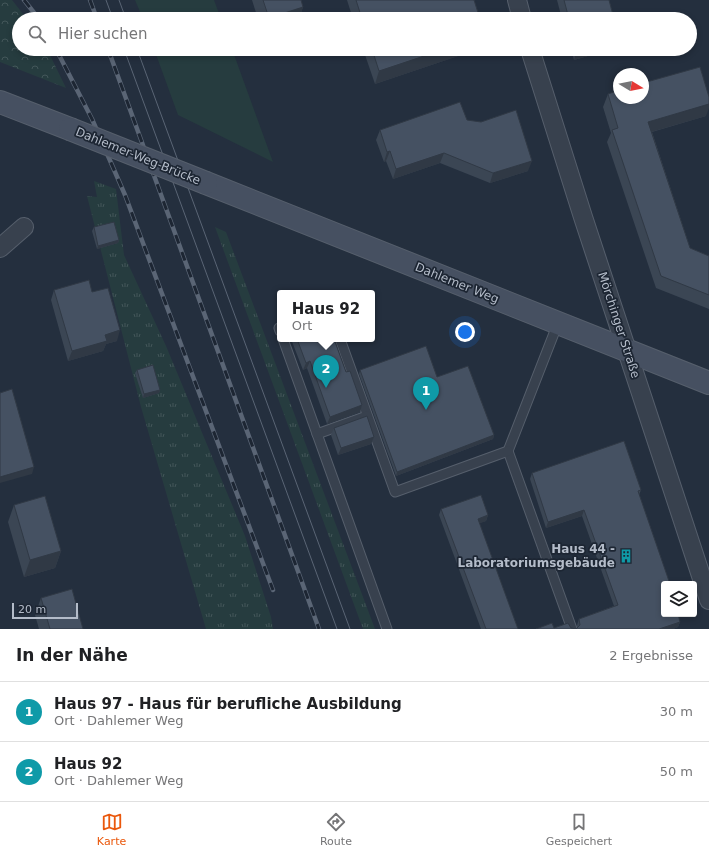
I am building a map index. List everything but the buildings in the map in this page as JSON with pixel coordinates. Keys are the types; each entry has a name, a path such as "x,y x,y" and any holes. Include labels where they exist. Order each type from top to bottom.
{"main road":[{"name":"Dahlemer-Weg-Brücke","path":"0,102 206,183"},
{"name":"Dahlemer Weg","path":"206,183 709,383"}],"street":[{"path":"517,0 520,12"},
{"name":"Mörchinger Straße","path":"532,56 580,210 709,600"},
{"path":"0,248 24,227"}],"lane":[{"path":"558,323 508,451 572,629"},
{"path":"284,342 387,629"},
{"path":"341,342 395,492 508,451"},
{"path":"317,434 367,416"}],"green space":[{"path":"0,0 12,0 21,12 12,12 12,56 50,56 66,88 0,62"},
{"path":"135,0 214,0 218,12 140,12"},
{"path":"157,56 235,56 273,162 178,115"},
{"path":"94,181 116,189 124,255 166,346 245,536 271,617 273,629 206,629 141,407 87,196 97,197"},
{"path":"215,227 226,232 375,629 363,629"}],"tram line":[{"path":"106,0 110,12"},
{"path":"119,0 123,12"},
{"path":"127,56 337,629"},
{"path":"140,56 350,629"}],"railway":[{"path":"24,0 33,12"},
{"path":"90,0 94,12"},
{"path":"60,56 92,119 125,195 273,590"},
{"path":"111,56 319,629"}],"place":[{"name":"Haus 92","path":"326,388"},
{"name":"Haus 97 - Haus für berufliche Ausbildung","path":"426,410"},
{"name":"Haus 44 - Laboratoriumsgebäude","path":"626,556"}]}
